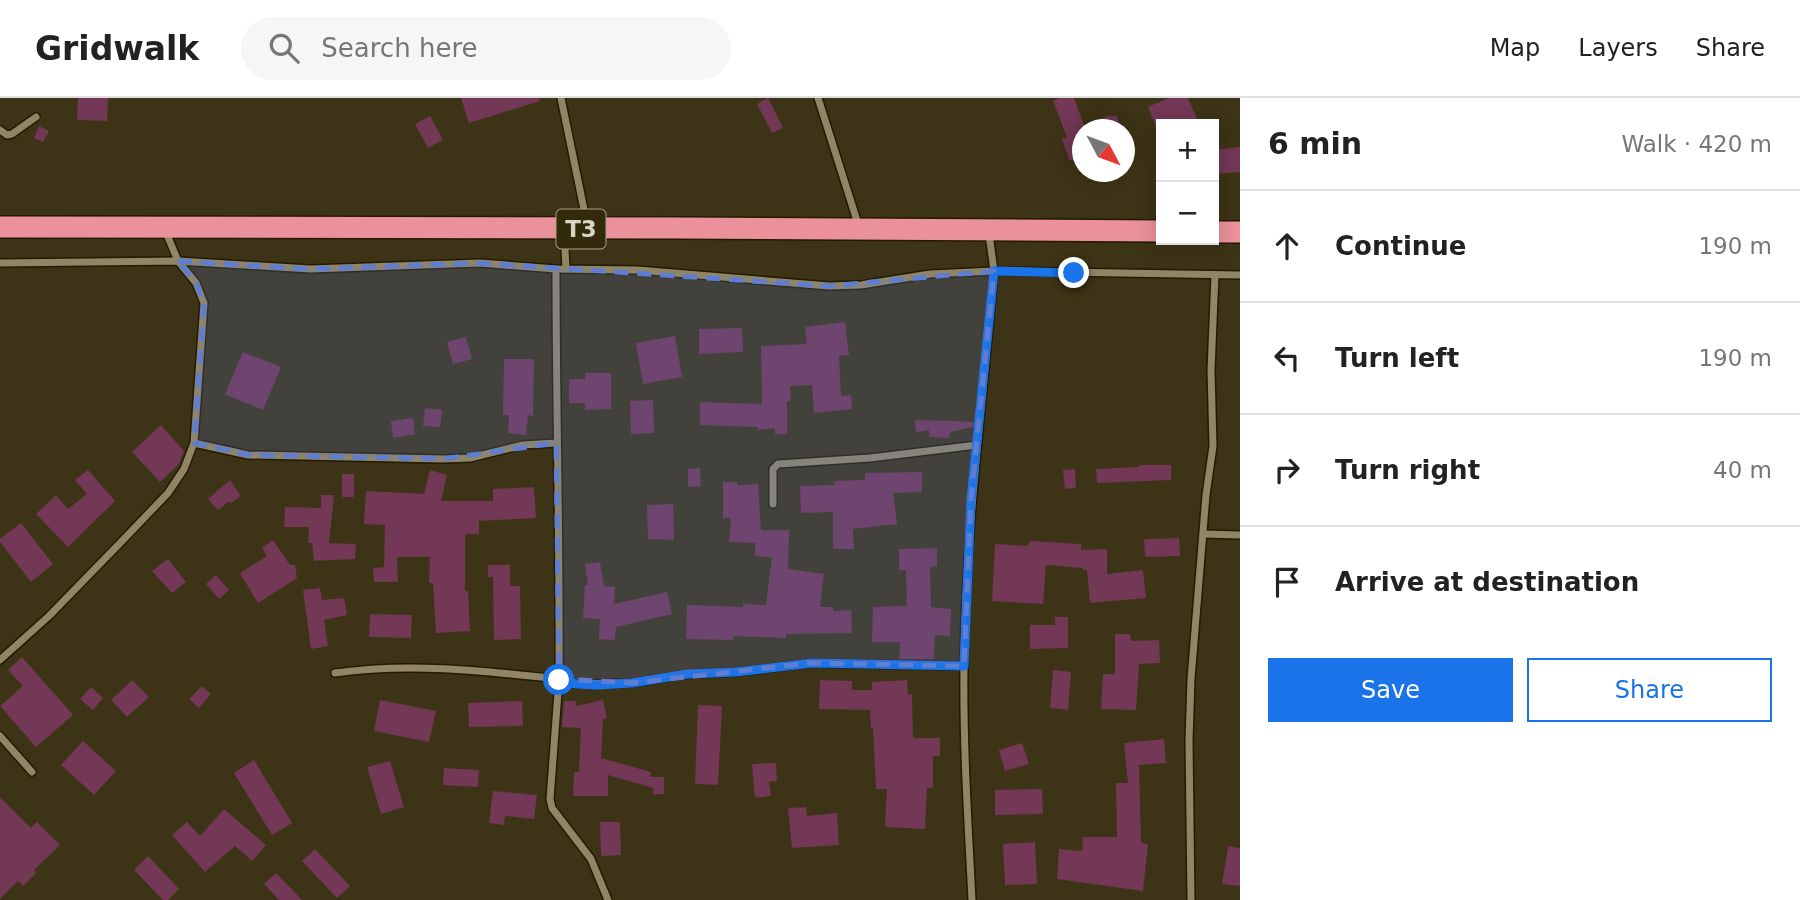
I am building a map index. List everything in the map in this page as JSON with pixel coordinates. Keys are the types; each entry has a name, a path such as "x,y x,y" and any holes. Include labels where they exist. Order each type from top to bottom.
{"highway":[{"name":"T3","path":"0,227 1156,231"},
{"path":"1219,232 1240,232"}],"street":[{"path":"561,98 588,229"},
{"path":"818,98 860,229"},
{"path":"0,130 8,135 12,134 36,117"},
{"path":"0,660 49,616 168,493 184,469 194,443 204,303 196,283 178,261 164,226"},
{"path":"564,229 566,269"},
{"path":"972,900 966,802 964,666 971,500 994,271 989,230"},
{"path":"0,263 178,261 310,269 480,263 556,270 638,270 829,286 861,285 930,274 994,271 1240,275"},
{"path":"556,270 559,680 550,799 552,808 591,859 608,900"},
{"path":"1191,900 1191,679 1206,495 1213,446 1211,370 1215,275"},
{"path":"194,443 248,455 443,459 470,458 523,445 556,443"},
{"path":"773,505 773,469 778,464 860,459 977,445"},
{"path":"1204,534 1240,535"},
{"path":"335,673 370,668 479,670 598,685 812,663 964,666"},
{"path":"0,736 32,772"}],"highlighted area":[{"path":"178,261 310,269 480,263 829,286 994,271 971,500 964,666 812,663 632,683 559,679 556,443 443,459 248,455 194,443 204,303 196,283"}],"building":[{"path":"78,98 108,98 107,121 77,120"},
{"path":"461,98 539,98 540,101 469,123"},
{"path":"768,98 783,128 772,133 757,104"},
{"path":"1059,98 1074,98 1082,119 1072,119 1070,161 1062,139 1067,137 1053,101"},
{"path":"1169,98 1188,98 1197,119 1156,119 1155,124 1148,107"},
{"path":"1111,115 1116,115 1118,119 1100,119"},
{"path":"430,116 443,140 428,148 415,124"},
{"path":"39,126 49,131 43,142 34,138"},
{"path":"1240,147 1240,172 1219,174 1219,149"},
{"path":"845,322 849,355 839,356 841,396 851,395 852,409 814,413 812,385 790,386 787,434 775,434 775,428 758,430 758,427 700,425 700,402 762,404 761,346 807,344 805,327"},
{"path":"742,328 743,352 699,354 699,329"},
{"path":"675,336 682,377 643,384 636,343"},
{"path":"466,337 472,359 453,364 447,342"},
{"path":"243,352 281,367 263,410 225,394"},
{"path":"504,359 534,359 533,416 528,415 526,435 508,433 509,415 503,415"},
{"path":"585,373 611,373 611,409 585,410 585,403 569,403 569,379 585,379"},
{"path":"653,400 654,433 631,434 630,401"},
{"path":"425,408 442,410 440,427 423,426"},
{"path":"413,418 415,434 393,438 391,421"},
{"path":"915,420 974,422 973,427 950,432 949,438 929,437 929,430 916,432"},
{"path":"161,425 184,451 179,464 160,482 132,452"},
{"path":"1171,465 1171,480 1097,483 1096,469"},
{"path":"700,468 701,486 688,487 688,469"},
{"path":"1075,469 1076,488 1065,489 1063,470"},
{"path":"88,470 115,501 68,547 36,514 56,495 68,509 87,494 75,480"},
{"path":"430,470 447,475 441,501 493,501 493,489 534,487 536,518 479,521 479,534 465,534 465,591 468,591 470,631 436,633 433,583 429,583 430,557 397,557 398,582 374,582 373,568 384,567 385,525 364,524 366,491 424,494"},
{"path":"922,472 922,492 893,493 897,524 853,529 854,549 833,549 833,512 801,513 800,486 835,485 834,481 865,480 865,473"},
{"path":"342,474 354,474 354,497 342,497"},
{"path":"230,480 241,496 218,510 208,499"},
{"path":"723,482 737,482 737,485 758,484 761,530 789,530 788,569 824,574 820,607 833,607 833,611 851,610 852,633 786,634 786,638 733,636 733,640 686,639 687,605 766,605 772,557 755,556 755,543 729,542 731,518 723,518"},
{"path":"321,495 334,495 329,543 356,544 355,559 314,561 312,543 308,543 309,527 284,527 285,507 321,508"},
{"path":"673,504 674,540 648,539 647,505"},
{"path":"21,523 53,564 31,582 0,542 0,539"},
{"path":"1179,538 1180,556 1145,557 1144,539"},
{"path":"273,540 290,565 295,565 297,578 258,603 240,573 267,556 262,548"},
{"path":"1029,541 1081,544 1081,550 1107,549 1107,574 1143,570 1146,598 1090,603 1087,570 1046,565 1043,604 992,601 995,544 1028,546"},
{"path":"937,548 937,566 930,567 931,607 951,609 950,636 935,635 934,659 899,659 900,642 872,642 873,607 907,606 906,570 899,570 899,549"},
{"path":"168,559 186,582 172,593 152,571"},
{"path":"600,562 604,586 615,587 614,604 667,592 672,614 616,627 615,640 599,639 600,619 583,618 585,585 588,585 585,564"},
{"path":"488,565 510,565 510,586 520,586 521,639 494,640 493,577 488,577"},
{"path":"216,575 229,590 219,599 206,584"},
{"path":"320,588 322,600 344,598 347,615 324,620 328,646 311,649 303,590"},
{"path":"370,614 412,615 411,638 369,637"},
{"path":"1055,617 1068,617 1068,648 1030,649 1030,625 1055,625"},
{"path":"1115,634 1130,634 1131,641 1159,640 1160,663 1139,664 1136,710 1101,709 1103,674 1115,674"},
{"path":"22,657 73,715 36,747 0,706 23,686 8,670"},
{"path":"1053,670 1071,672 1068,710 1050,708"},
{"path":"132,680 149,697 127,717 111,700"},
{"path":"820,680 852,681 852,690 872,690 872,682 907,680 908,695 912,694 913,738 940,738 940,756 933,756 933,788 927,788 925,829 885,827 887,789 876,789 870,710 819,709"},
{"path":"202,686 211,694 199,708 189,699"},
{"path":"91,687 103,698 93,710 80,699"},
{"path":"380,700 436,711 429,742 374,731"},
{"path":"603,700 607,718 603,719 601,758 651,772 650,777 664,777 664,794 653,794 653,788 608,775 608,796 573,796 574,772 579,772 581,728 562,727 564,701 576,701 576,706"},
{"path":"522,701 523,726 469,727 468,703"},
{"path":"698,705 722,706 718,785 695,784"},
{"path":"1164,739 1166,763 1139,765 1141,843 1148,844 1143,891 1057,879 1059,849 1082,851 1083,837 1117,837 1116,783 1128,783 1124,743"},
{"path":"83,741 116,771 94,795 61,765"},
{"path":"1022,743 1029,764 1005,771 999,750"},
{"path":"254,760 292,823 272,835 234,773"},
{"path":"390,761 404,807 381,814 367,767"},
{"path":"776,763 777,781 769,782 771,796 755,798 752,764"},
{"path":"444,768 479,770 478,787 443,785"},
{"path":"1042,789 1043,814 995,815 995,790"},
{"path":"493,791 537,795 534,819 505,816 504,825 489,823"},
{"path":"0,797 31,828 37,822 60,845 34,870 36,873 23,886 18,881 0,899"},
{"path":"806,807 807,816 837,813 839,845 792,848 788,808"},
{"path":"224,809 266,845 252,861 235,846 205,872 172,835 187,822 200,836"},
{"path":"600,822 620,822 621,855 601,856"},
{"path":"1035,842 1037,884 1005,885 1003,844"},
{"path":"1228,846 1240,848 1240,886 1222,884"},
{"path":"315,849 350,886 337,898 302,861"},
{"path":"148,856 179,889 168,900 163,900 134,870"},
{"path":"276,873 302,900 279,900 264,884"}],"route":[{"path":"559,680 598,685 632,683 687,674 736,672 812,663 964,666 971,500 994,271 1074,273"}]}
